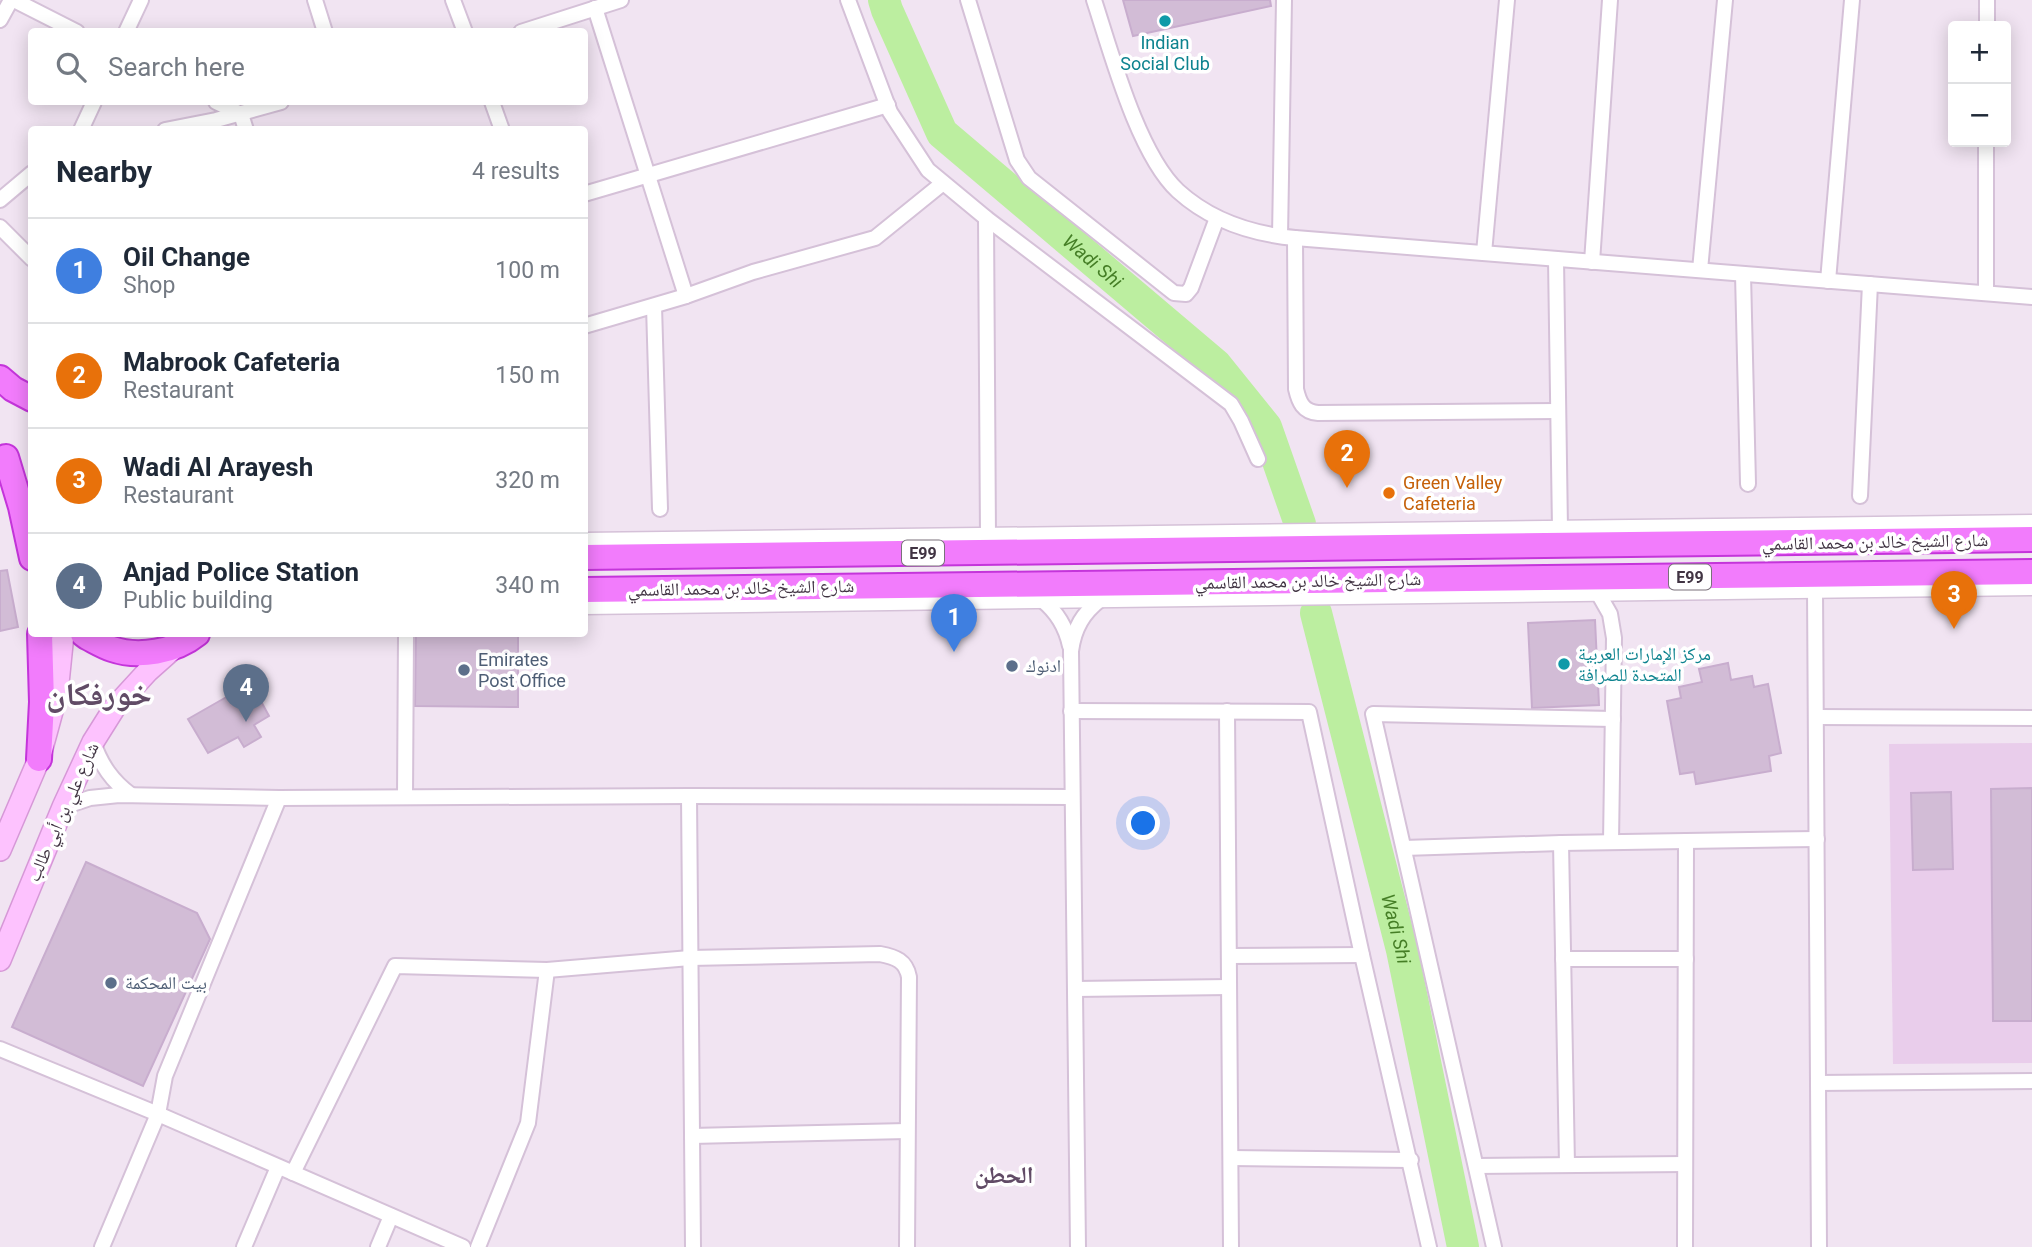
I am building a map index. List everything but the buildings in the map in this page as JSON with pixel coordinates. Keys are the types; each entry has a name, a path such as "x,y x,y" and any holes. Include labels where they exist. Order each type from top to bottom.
{"highway":[{"path":"3,453 28,495"},
{"path":"3,453 21,507 28,539"},
{"name":"شارع الشيخ خالد بن محمد القاسمي","path":"588,557 1088,543 1350,549 1904,533 2032,539"},
{"path":"1863,580 1888,568 1913,561 2032,559"},
{"name":"شارع الشيخ خالد بن محمد القاسمي","path":"588,590 801,595 1221,590 1259,582 1349,580 1863,580 2032,572"},
{"path":"38,759 42,702 40,637"},
{"path":"89,637 115,650 145,653 191,638"}],"main road":[{"path":"0,850 38,759 57,693 64,637"},
{"name":"شارع علي بن أبي طالب","path":"0,960 93,742 116,707 148,671 191,638"}],"street":[{"path":"0,20 12,0 69,28"},
{"path":"128,28 141,0"},
{"path":"315,0 324,28"},
{"path":"453,0 464,28"},
{"path":"533,28 621,0"},
{"path":"848,0 890,113 928,170 986,218 1231,404 1258,459"},
{"path":"968,0 1017,160 1029,178 1174,293 1186,294 1191,288 1217,218"},
{"path":"1094,0 1118,73 1138,125 1157,164 1177,190 1217,218 1245,230 1288,237 2032,297"},
{"path":"1284,0 1288,237 1298,399 1304,408 1318,413 1558,411"},
{"path":"1484,253 1507,0"},
{"path":"1592,262 1611,0"},
{"path":"1700,270 1725,0"},
{"path":"1828,281 1852,0"},
{"path":"1987,0 1987,21"},
{"path":"594,8 686,296"},
{"path":"83,126 93,105"},
{"path":"222,105 241,114 245,126"},
{"path":"184,126 271,105"},
{"path":"493,105 501,126"},
{"path":"588,193 888,105"},
{"path":"1986,147 1986,293"},
{"path":"0,200 28,176"},
{"path":"588,325 686,296 753,272 875,238 943,183"},
{"path":"986,218 988,537"},
{"path":"0,227 28,255"},
{"path":"1556,259 1560,529"},
{"path":"1743,274 1748,484"},
{"path":"1860,496 1870,284"},
{"path":"654,306 660,509"},
{"path":"588,542 988,537 1088,543 1560,529 1904,533 2032,524"},
{"path":"588,605 801,595 1042,600 1101,599 1221,590 1598,593 1815,590 1863,580 2032,586"},
{"path":"1815,590 1819,1247"},
{"path":"1598,593 1605,603 1613,626 1611,842"},
{"path":"1078,1247 1071,651 1077,627 1091,607 1101,599"},
{"path":"1042,600 1058,617 1071,651"},
{"path":"405,797 406,637"},
{"path":"1227,710 1231,1247"},
{"path":"1071,711 1309,712 1429,1247"},
{"path":"1494,1247 1373,713 1613,719"},
{"path":"1816,717 2032,718"},
{"path":"93,742 107,773 132,796"},
{"path":"63,807 104,796 1072,797"},
{"path":"689,796 693,1247"},
{"path":"102,1247 158,1114 165,1076 279,798"},
{"path":"1404,848 1817,838"},
{"path":"1685,1247 1686,841"},
{"path":"1561,843 1567,1165"},
{"path":"293,1173 395,966 547,970 690,958 880,954 902,961 907,967 909,977 907,1247"},
{"path":"1229,956 1362,955"},
{"path":"1563,959 1686,958"},
{"path":"478,1247 528,1124 547,970"},
{"path":"1075,989 1229,987"},
{"path":"0,1049 158,1114 463,1247"},
{"path":"1818,1083 2032,1081"},
{"path":"692,1136 907,1131"},
{"path":"1231,1158 1411,1160"},
{"path":"1476,1166 1685,1164"},
{"path":"244,1247 278,1167"},
{"path":"378,1247 391,1216"}],"shaded area":[{"path":"2032,743 2032,1063 1893,1064 1889,744"}],"waterway":[{"name":"Wadi Shi","path":"884,0 942,133 1216,365 1266,427 1300,524"},
{"name":"Wadi Shi","path":"1316,613 1402,950 1463,1247"}],"place":[{"name":"Indian Social Club","path":"1165,21"},
{"name":"Mabrook Cafeteria","path":"1347,488"},
{"name":"Green Valley Cafeteria","path":"1389,493"},
{"name":"Wadi Al Arayesh","path":"1954,629"},
{"name":"Oil Change","path":"954,652"},
{"name":"مركز الإمارات العربية المتحدة للصرافة","path":"1564,664"},
{"name":"ادنوك","path":"1012,666"},
{"name":"Emirates Post Office","path":"464,670"},
{"name":"Anjad Police Station","path":"246,722"},
{"name":"بيت المحكمة","path":"111,983"}],"district":[{"name":"خورفكان","path":"99,694"},
{"name":"الحطن","path":"1004,1175"}]}
